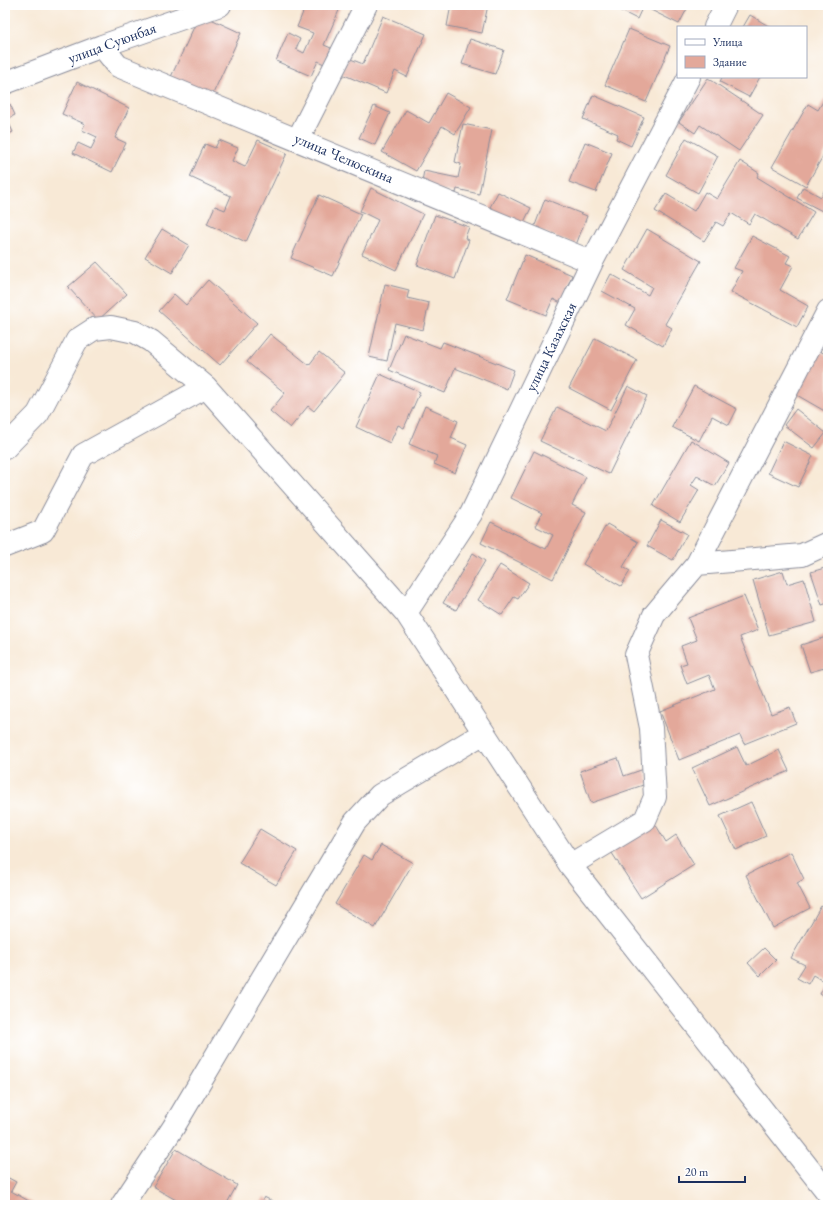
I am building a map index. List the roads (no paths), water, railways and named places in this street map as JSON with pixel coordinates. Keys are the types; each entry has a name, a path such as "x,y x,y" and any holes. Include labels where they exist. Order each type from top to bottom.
{"street":[{"name":"улица Суюнбая","path":"5,83 102,46 220,5"},
{"path":"298,139 366,5"},
{"path":"716,26 726,5"},
{"name":"улица Челюскина","path":"102,46 118,66 298,139 592,262"},
{"name":"улица Казахская","path":"406,613 470,514 592,262 688,78"},
{"path":"570,865 645,820 655,797 651,728 636,655 654,615 697,564 828,311"},
{"path":"5,448 38,414 77,340 94,329 111,327 135,332 151,341 206,387 406,613 570,865 828,1193"},
{"path":"5,546 43,531 83,455 206,387"},
{"path":"697,564 802,555 828,543"},
{"path":"122,1205 173,1128 355,822 380,795 484,734"}]}
